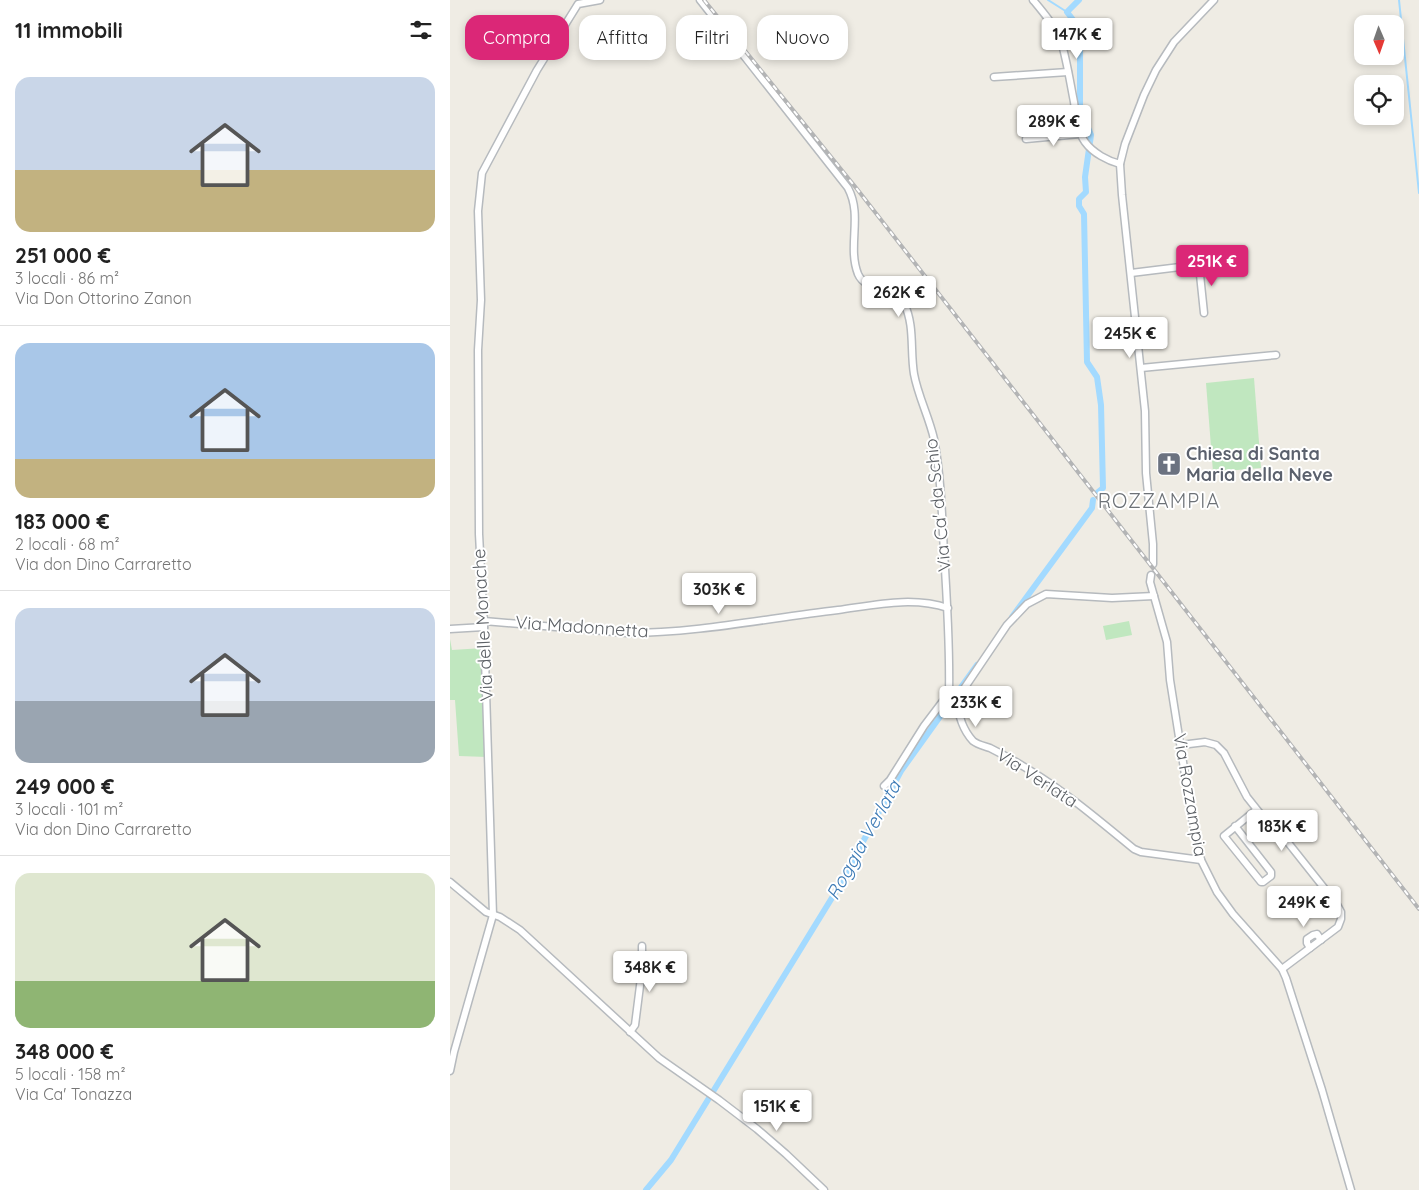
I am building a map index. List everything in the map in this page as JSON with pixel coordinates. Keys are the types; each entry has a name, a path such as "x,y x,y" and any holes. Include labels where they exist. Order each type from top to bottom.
{"street":[{"name":"Via delle Monache","path":"450,1071 456,1043 493,915 484,624 478,534 478,350 481,300 478,211 482,173 538,70 578,4 600,0"},
{"name":"Via Ca' da Schio","path":"700,0 848,188 854,203 856,218 855,262 859,276 867,285 895,294 903,300 910,316 914,373 934,439 948,608 950,673 953,696"},
{"path":"1033,0 1060,39 1080,134 1089,146 1110,162 1120,164"},
{"path":"1153,564 1153,544 1146,473 1145,411 1120,164 1144,95 1156,70 1174,42 1214,0"},
{"path":"994,77 1068,72"},
{"path":"1026,139 1080,134"},
{"path":"1131,273 1228,261"},
{"path":"1199,265 1204,313"},
{"path":"1141,368 1276,354"},
{"name":"Via Rozzampia","path":"1151,575 1150,582 1167,642 1168,662 1194,829 1201,860 1217,892 1233,914 1282,970 1301,1021 1351,1190"},
{"path":"884,786 890,780 924,726 953,696 1007,625 1027,604 1046,594 1112,598 1154,596"},
{"name":"Via Madonnetta","path":"450,629 484,624 645,633 693,630 906,601 934,604 948,608"},
{"name":"Via Verlata","path":"953,696 961,723 975,742 1029,770 1054,786 1134,849 1141,852 1201,860"},
{"path":"1181,745 1205,742 1216,745 1224,753 1246,797 1270,826 1296,852 1341,912 1338,927 1282,970"},
{"path":"1235,826 1271,872 1271,876 1263,882 1261,882 1224,836 1235,826 1256,810"},
{"path":"450,882 486,912 500,917 520,930 659,1058 757,1129 824,1190"},
{"path":"630,1032 636,1025 642,970 642,946"}],"green space":[{"path":"1254,378 1261,468 1213,472 1206,383"},
{"path":"1129,621 1132,635 1106,640 1103,626"},
{"path":"450,639 452,650 483,648 487,757 459,756 455,700 450,700"}],"waterway":[{"path":"1048,0 1067,12"},
{"name":"Roggia Verlata","path":"1079,0 1067,12 1080,29 1080,109 1091,135 1085,177 1086,192 1079,199 1079,206 1084,214 1087,362 1097,377 1101,405 1103,488 1097,493"},
{"path":"1399,0 1419,193"},
{"name":"Roggia Verlata","path":"1012,617 1092,508 1093,500"},
{"name":"Roggia Verlata","path":"646,1190 671,1160 838,888 901,771 977,665"}],"railway":[{"path":"704,0 857,189 1419,909"}],"place":[{"name":"Chiesa di Santa Maria della Neve","path":"1169,464"}],"district":[{"name":"ROZZAMPIA","path":"1159,501"}]}
